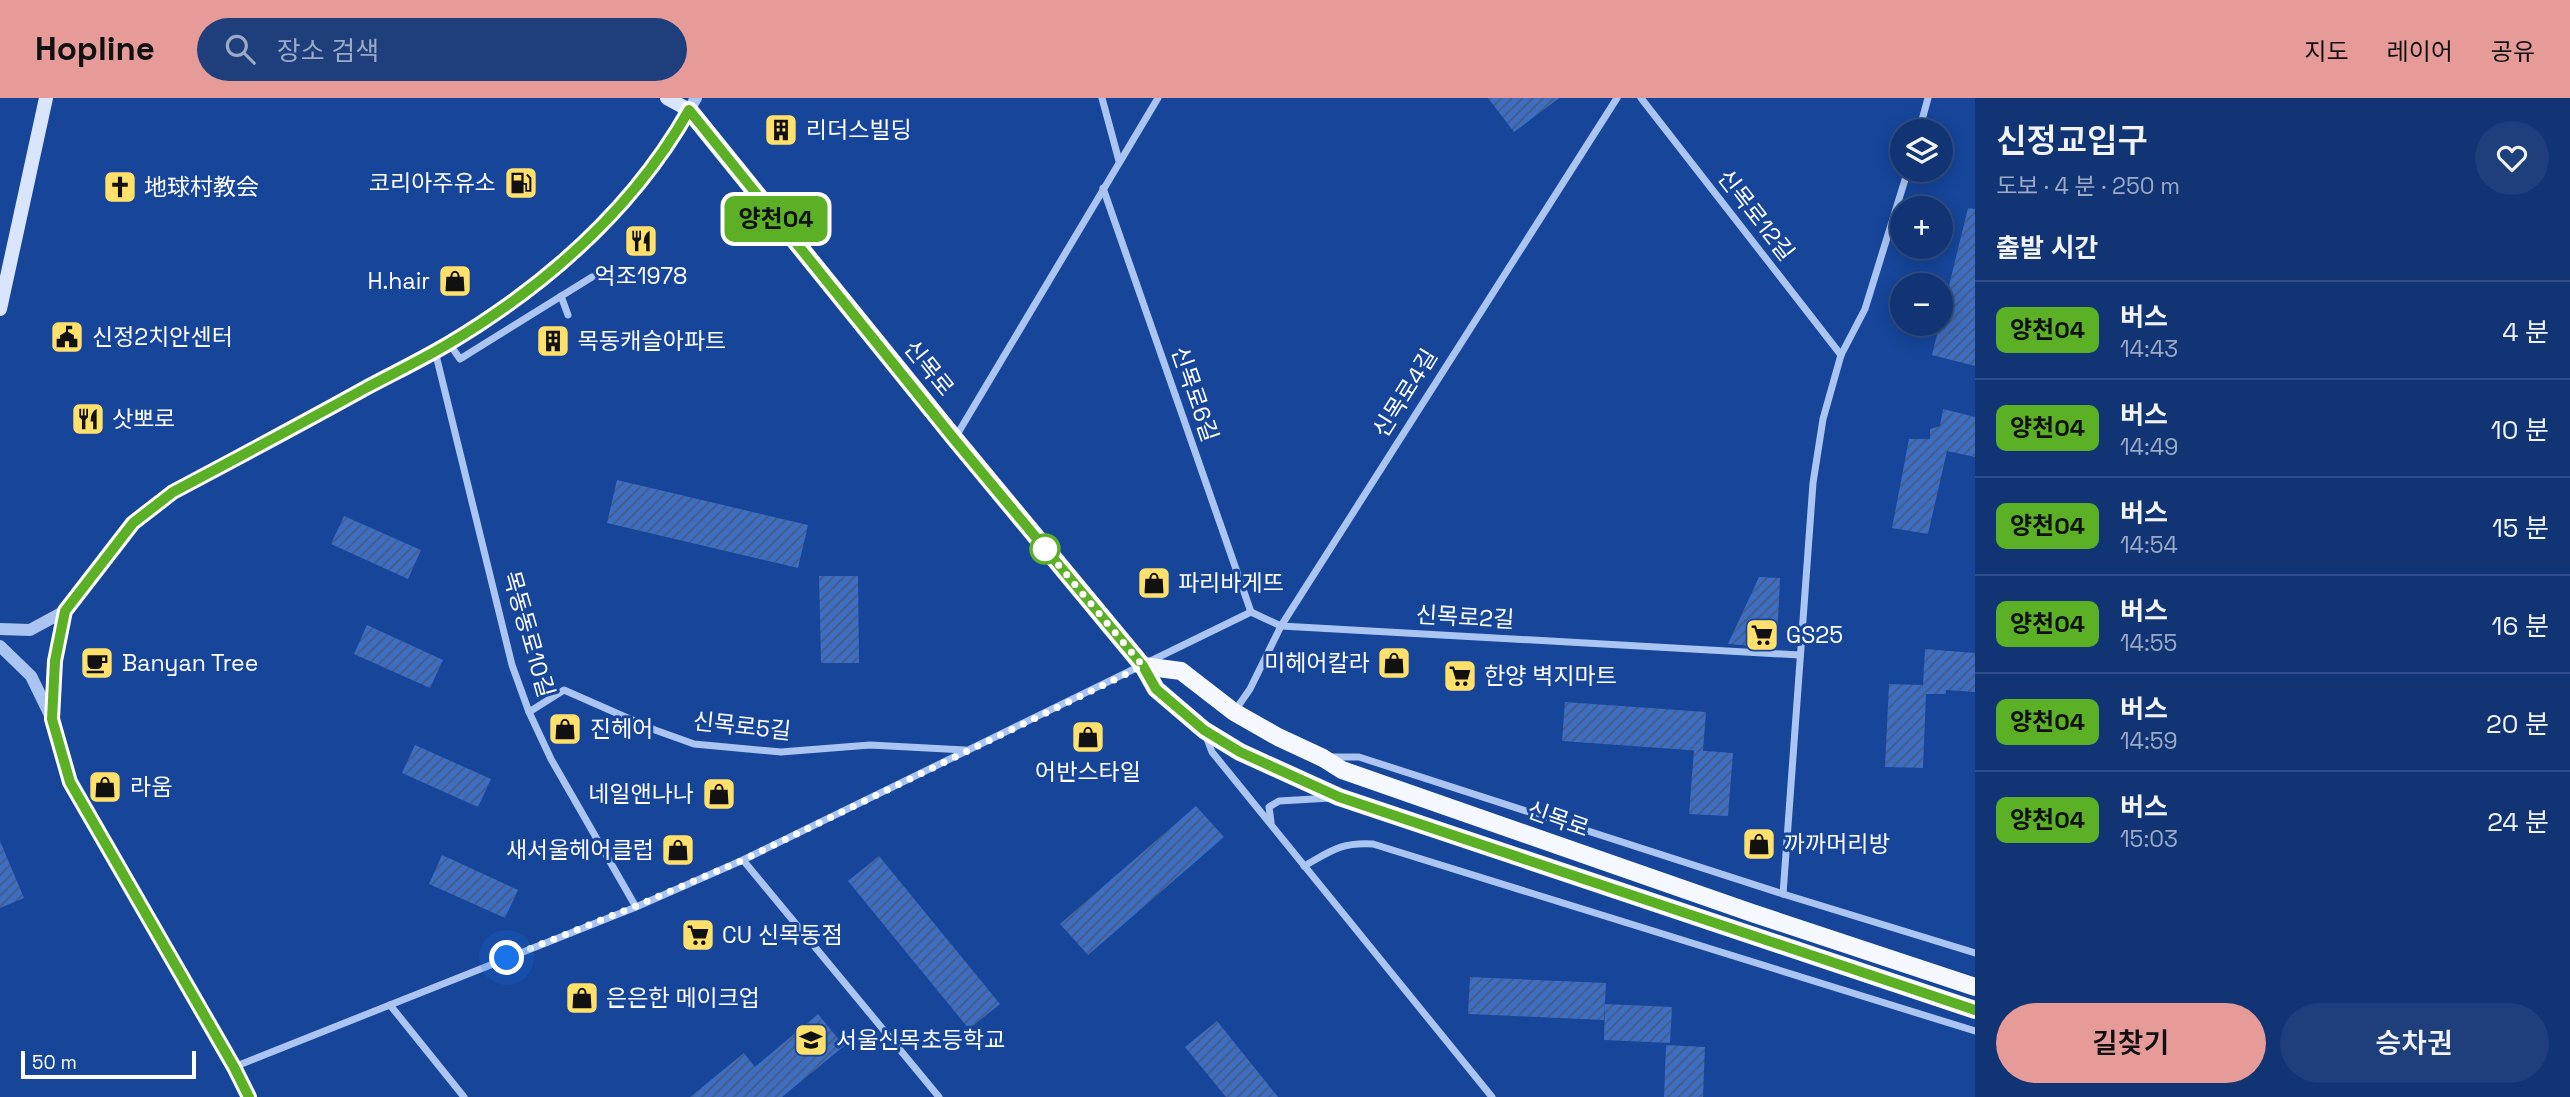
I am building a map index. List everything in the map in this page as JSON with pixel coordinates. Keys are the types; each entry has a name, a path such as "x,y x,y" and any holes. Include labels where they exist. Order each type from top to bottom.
{"main road":[{"path":"0,309 46,98"},
{"path":"667,98 692,104"},
{"name":"신목로","path":"692,104 954,439 1143,666 1156,689 1204,730 1240,752 1339,797 1975,1010"},
{"name":"신목로","path":"1143,666 1181,671 1234,712 1342,769 1752,913 1975,986"}],"street":[{"path":"1102,98 1119,161"},
{"path":"954,439 1158,98"},
{"name":"신목로4길","path":"1234,712 1250,689 1281,626 1617,98"},
{"name":"신목로12길","path":"1641,98 1841,355"},
{"path":"1922,119 1928,98"},
{"path":"0,629 30,630 65,611 133,523 173,492 435,351 527,290 573,253 644,178 668,146 692,104"},
{"path":"1783,894 1813,483 1822,419 1841,355 1865,309 1904,182"},
{"name":"신목로6길","path":"1102,188 1251,612"},
{"path":"449,343 460,359 592,278"},
{"path":"561,296 568,315"},
{"name":"목동동로10길","path":"435,351 512,665 529,712 551,759 636,906"},
{"path":"52,719 55,661 65,611"},
{"path":"1143,666 1251,612"},
{"name":"신목로2길","path":"1251,612 1281,626 1800,655"},
{"path":"0,646 31,676 52,719 70,782 249,1097"},
{"name":"신목로5길","path":"234,1067 636,906 743,860 1143,666"},
{"name":"신목로5길","path":"529,712 564,690 694,744 781,752 870,745 968,750"},
{"name":"신목로","path":"1204,730 1212,752 1492,1097"},
{"path":"1323,758 1359,757 1975,953"},
{"path":"1272,826 1269,807 1279,801 1339,797"},
{"path":"1304,866 1338,847 1352,843 1373,844 1975,1031"},
{"path":"743,860 939,1097"},
{"path":"390,1005 464,1097"}],"building":[{"path":"1488,98 1559,98 1514,132"},
{"path":"1968,208 1975,209 1975,366 1932,355 1937,336 1953,336 1952,273"},
{"path":"1943,409 1975,417 1975,457 1947,451 1928,534 1892,528 1909,439 1930,439 1930,429 1940,426"},
{"path":"617,480 808,525 798,568 607,523"},
{"path":"344,516 421,550 408,579 331,544"},
{"path":"819,576 858,576 859,663 821,663"},
{"path":"1759,577 1780,578 1777,641 1767,647 1728,644"},
{"path":"367,625 443,660 430,688 354,654"},
{"path":"1925,649 1975,653 1975,692 1946,690 1946,694 1926,694 1923,768 1885,767 1889,684 1923,685"},
{"path":"1565,702 1706,712 1703,751 1562,741"},
{"path":"415,745 491,779 478,807 402,773"},
{"path":"1694,750 1733,753 1728,816 1689,814"},
{"path":"1196,806 1224,837 1088,955 1060,924"},
{"path":"0,841 24,898 0,908"},
{"path":"442,855 518,890 505,918 429,884"},
{"path":"879,856 1000,1004 969,1029 848,881"},
{"path":"1470,977 1606,983 1604,1020 1468,1014"},
{"path":"1605,1004 1672,1007 1670,1043 1604,1040"},
{"path":"818,1014 844,1046 782,1097 690,1097 744,1053 755,1067"},
{"path":"1217,1021 1278,1097 1226,1097 1185,1047"},
{"path":"1666,1045 1705,1047 1703,1097 1664,1097"}],"bus line":[{"name":"양천04","path":"249,1097 70,782 52,719 55,661 65,611 133,523 173,492 449,343 527,290 573,253 644,178 668,146 689,110 954,439 1143,666 1156,689 1204,730 1240,752 1339,797 1975,1010"}],"place":[{"name":"리더스빌딩","path":"781,130"},
{"name":"코리아주유소","path":"521,183"},
{"name":"地球村教会","path":"120,187"},
{"name":"억조1978","path":"641,241"},
{"name":"H.hair","path":"455,281"},
{"name":"신정2치안센터","path":"67,337"},
{"name":"목동캐슬아파트","path":"553,341"},
{"name":"삿뽀로","path":"88,419"},
{"name":"파리바게뜨","path":"1154,583"},
{"name":"GS25","path":"1762,635"},
{"name":"Banyan Tree","path":"97,663"},
{"name":"미헤어칼라","path":"1394,663"},
{"name":"한양 벽지마트","path":"1460,676"},
{"name":"진헤어","path":"565,729"},
{"name":"어반스타일","path":"1088,737"},
{"name":"라움","path":"105,787"},
{"name":"네일앤나나","path":"719,794"},
{"name":"까까머리방","path":"1759,844"},
{"name":"새서울헤어클럽","path":"678,850"},
{"name":"CU 신목동점","path":"698,935"},
{"name":"은은한 메이크업","path":"582,998"},
{"name":"서울신목초등학교","path":"811,1040"}],"route":[{"path":"507,958 743,860 1143,666 1041,544 1045,549"}]}
